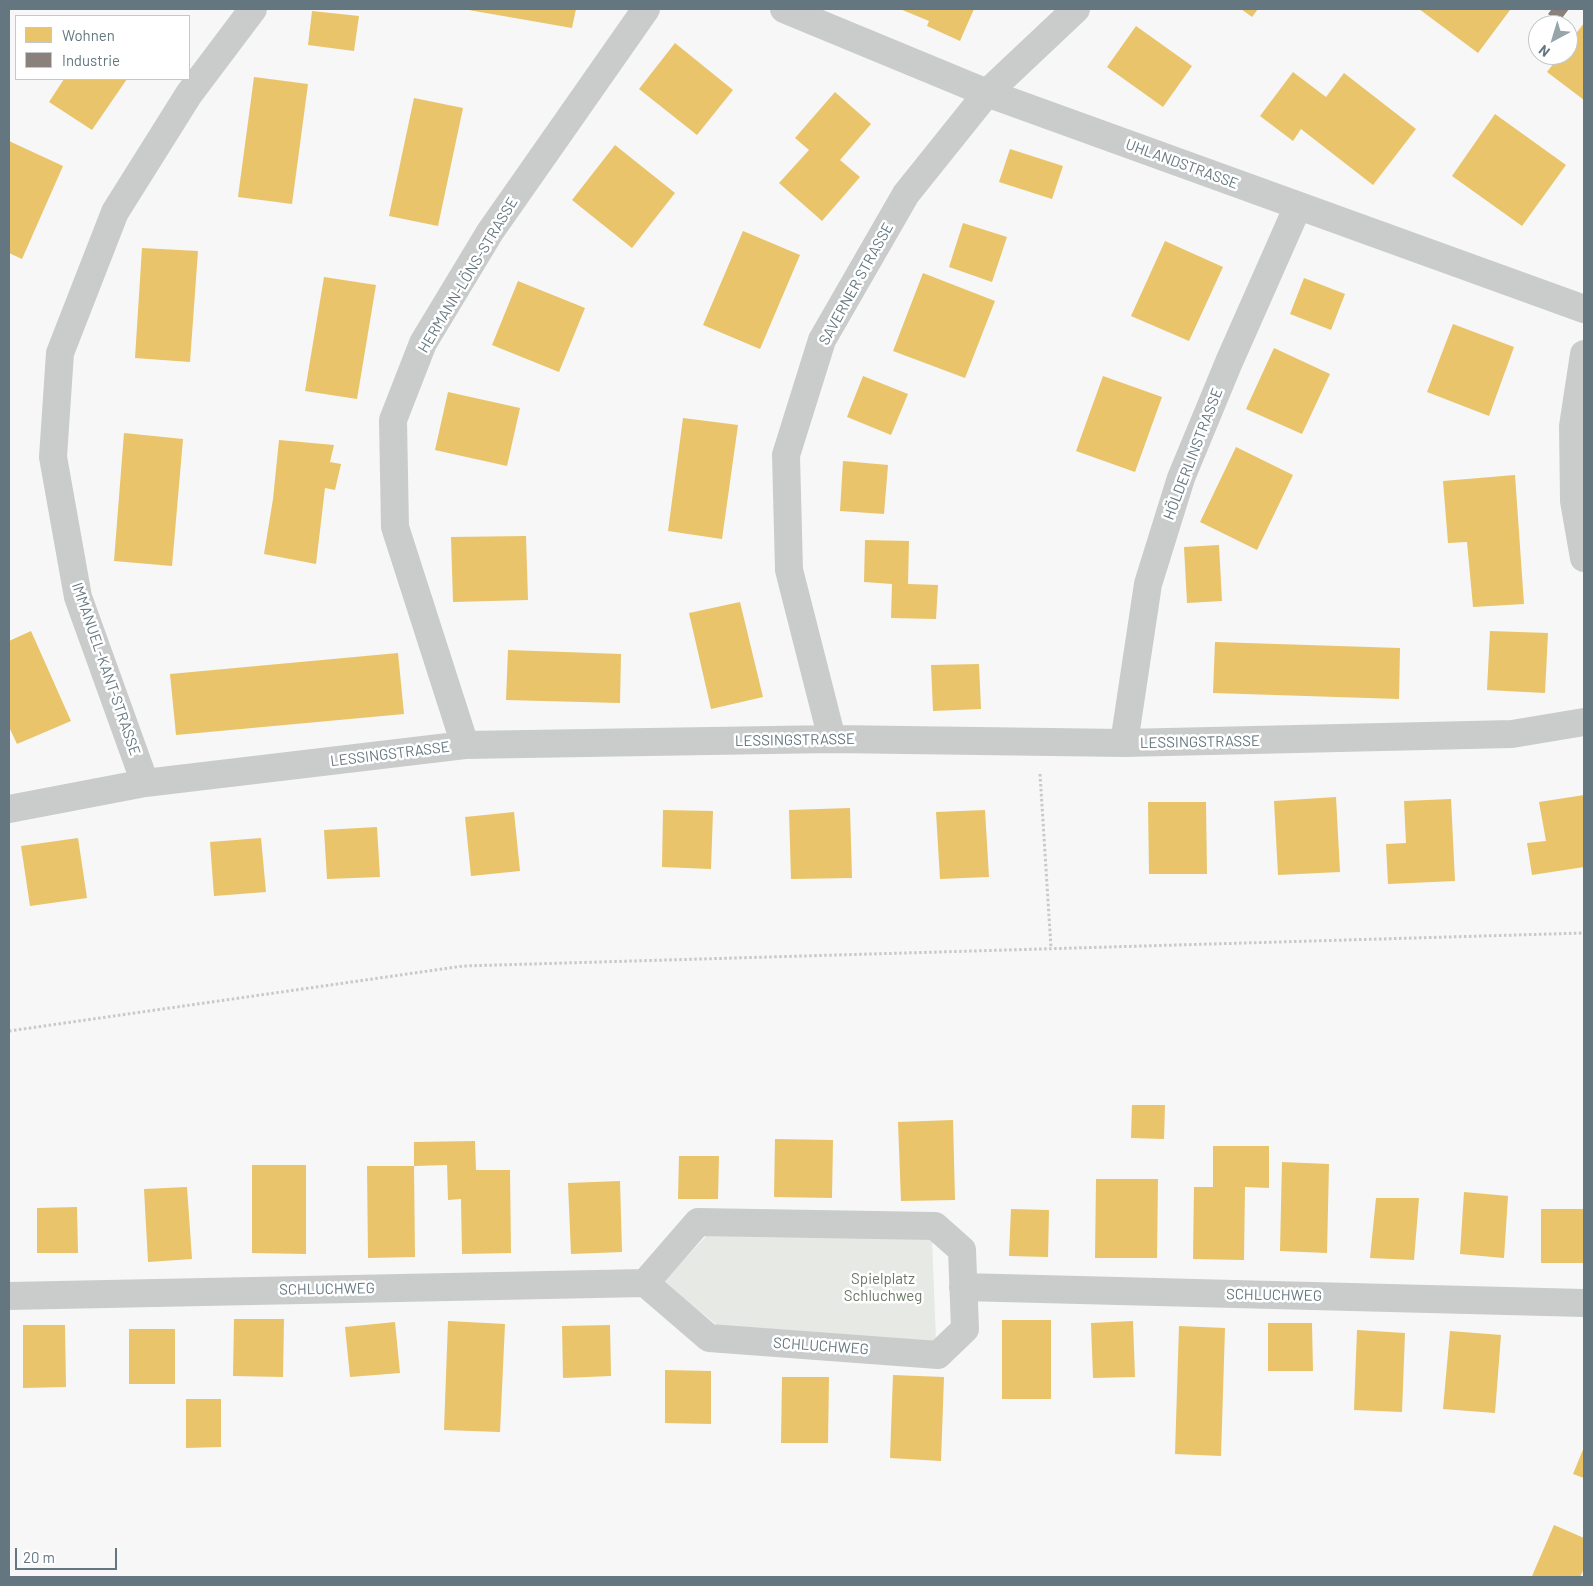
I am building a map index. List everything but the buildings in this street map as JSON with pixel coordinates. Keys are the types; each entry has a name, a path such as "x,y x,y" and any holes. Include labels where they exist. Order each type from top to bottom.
{"street":[{"name":"IMMANUEL-KANT-STRASSE","path":"145,783 78,597 53,458 60,353 116,212 189,94 253,9"},
{"name":"HERMANN-LÖNS-STRASSE","path":"465,745 395,527 392,420 423,343 490,232 646,9"},
{"name":"UHLANDSTRASSE","path":"784,9 987,93 1584,309"},
{"name":"SAVERNER STRASSE","path":"832,739 789,570 786,455 822,340 906,194 987,93 1076,9"},
{"name":"HÖLDERLINSTRASSE","path":"1124,743 1148,584 1181,478 1229,362 1298,206"},
{"path":"1584,354 1573,426 1574,501 1584,558"},
{"name":"LESSINGSTRASSE","path":"9,808 145,783 465,745 832,739 1124,743 1512,734 1584,722"},
{"name":"SCHLUCHWEG","path":"9,1296 645,1283 709,1338 938,1355 965,1329 962,1250 935,1226 698,1222 645,1283"},
{"name":"SCHLUCHWEG","path":"963,1288 1584,1303"}],"path":[{"path":"1038,741 1051,948"},
{"path":"9,1031 463,966 1584,933"}],"green space":[{"name":"Spielplatz Schluchweg","path":"710,1232 932,1238 936,1342 718,1326 663,1282"}]}
